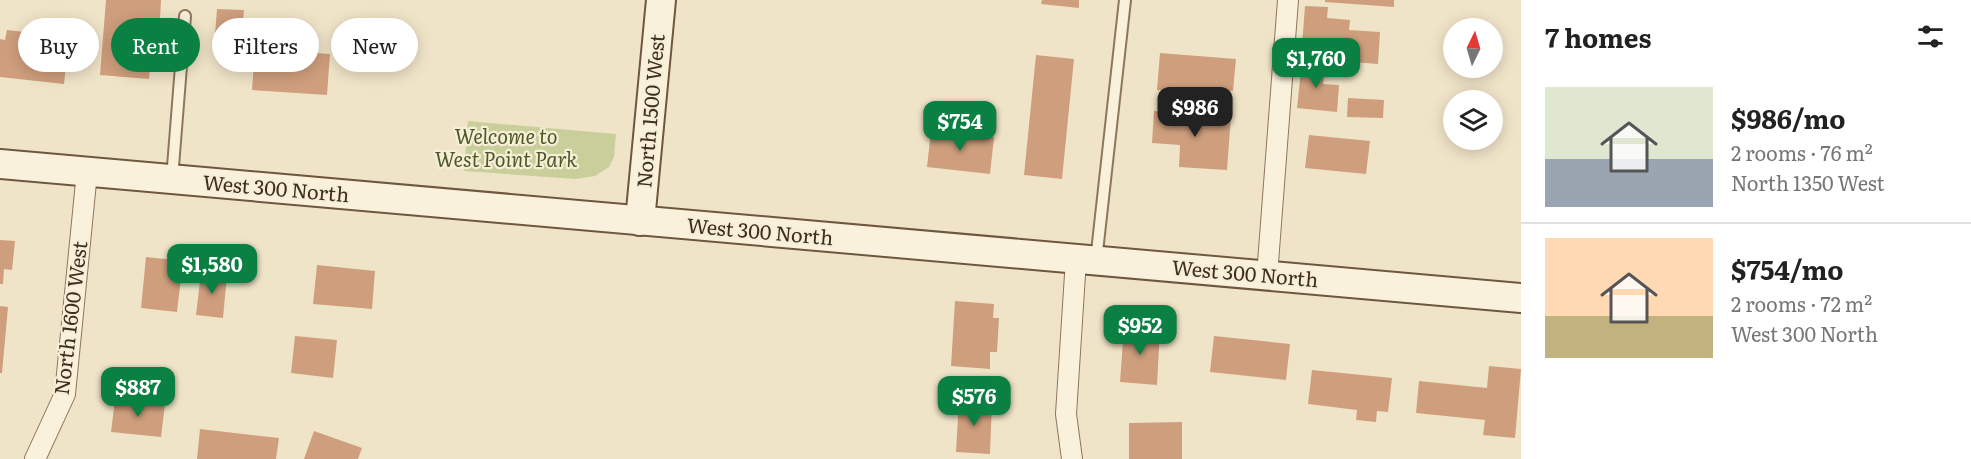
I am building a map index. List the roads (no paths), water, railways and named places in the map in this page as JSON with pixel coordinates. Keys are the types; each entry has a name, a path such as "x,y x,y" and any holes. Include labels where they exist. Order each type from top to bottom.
{"main road":[{"name":"North 1500 West","path":"640,221 661,0"},
{"name":"West 300 North","path":"0,164 1521,298"}],"street":[{"path":"1267,276 1288,0"},
{"name":"North 1600 West","path":"37,458 65,394 87,172"},
{"path":"1072,459 1066,414 1086,260"}],"lane":[{"path":"1086,260 1125,0"},
{"path":"172,180 185,16"}],"park label":[{"name":"Welcome to West Point Park","path":"506,148"}]}
